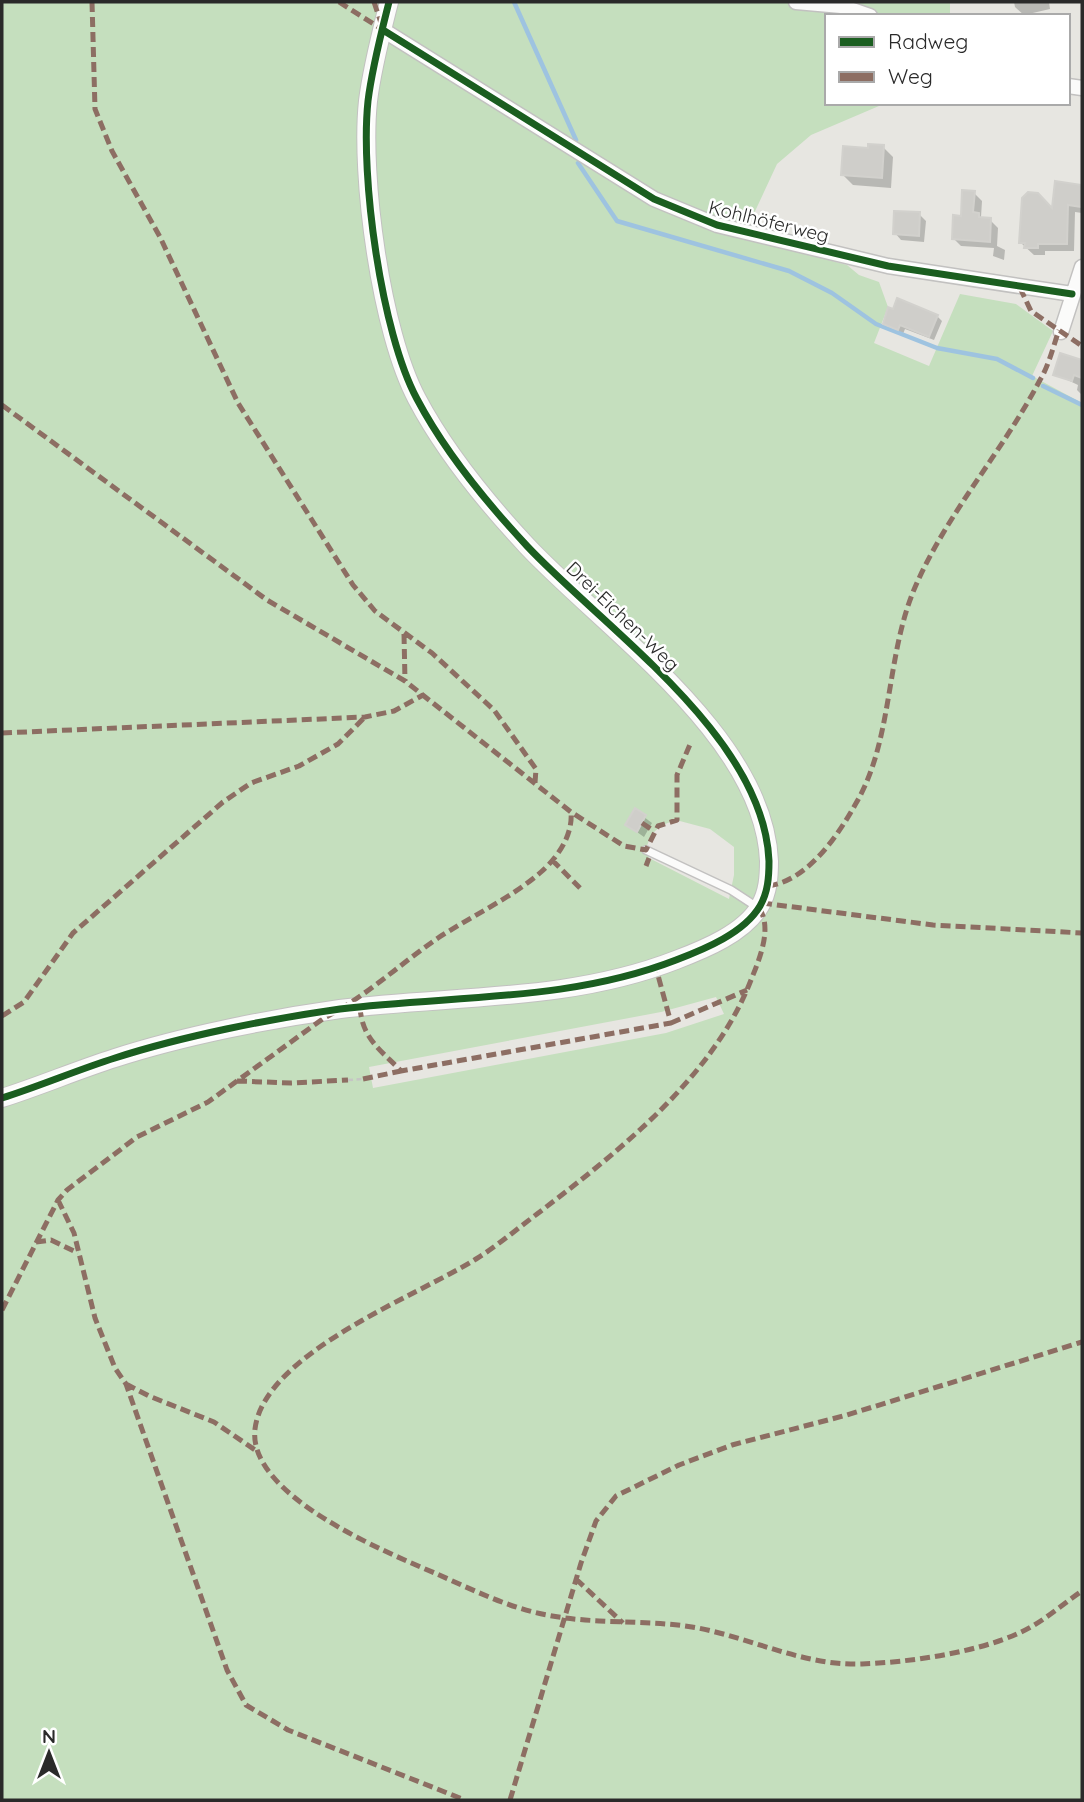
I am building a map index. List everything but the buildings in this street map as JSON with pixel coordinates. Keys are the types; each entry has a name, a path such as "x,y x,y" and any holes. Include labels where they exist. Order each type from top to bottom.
{"street":[{"name":"Drei-Eichen-Weg","path":"389,2 368,107 370,206 383,293 396,348 416,399 480,494 530,549 665,678 728,752 752,798 766,839 768,886 759,908"},
{"path":"796,2 841,6 864,14"},
{"name":"Kohlhöferweg","path":"383,30 654,199 690,216 888,266 1072,294"},
{"path":"1061,332 1082,271"},
{"path":"2,1098 118,1057 304,1014 501,997 625,977 707,947 737,930 759,908"}],"lane":[{"path":"646,850 731,890 759,908"}],"path":[{"path":"348,1080 363,1079"}],"green space":[{"path":"2,2 950,2 950,14 825,14 825,105 881,105 811,135 777,164 743,237 847,265 859,275 879,282 888,307 874,343 929,366 960,294 1016,304 1053,331 1032,376 1082,403 1082,1800 2,1800","holes":["676,820 710,829 734,847 734,875 729,899 649,858 646,850 653,834 660,827","716,997 724,1014 666,1033 373,1088 369,1067 661,1012"]}],"waterway":[{"path":"514,2 576,140"},
{"path":"578,163 617,221 789,271 832,293 876,324 937,348 997,359 1033,378"},
{"path":"1043,386 1082,405"}],"marked path":[{"path":"92,2 95,109 112,151 160,237 238,403 353,585 375,611 432,653 494,710 536,769 535,783"},
{"path":"339,2 383,30"},
{"path":"374,2 381,23"},
{"path":"1020,288 1031,311 1082,346"},
{"path":"768,886 796,876 808,867 830,843 855,805 868,780 877,753 899,640 916,585 944,532 1025,406 1046,368 1059,330"},
{"path":"2,405 267,600 405,681 571,812 624,846 646,850 658,826 677,820 677,775 691,742"},
{"path":"404,634 405,681"},
{"path":"2,733 365,717 394,711 423,695"},
{"path":"2,1016 24,1002 73,933 223,802 251,783 299,766 338,744 365,717"},
{"path":"2,1310 58,1200 67,1190 137,1137 208,1102 324,1018 368,991 438,938 530,881 547,866 563,845 570,829 571,812"},
{"path":"642,823 654,831"},
{"path":"646,866 649,858"},
{"path":"552,860 580,888"},
{"path":"762,903 933,925 1082,933"},
{"path":"759,908 765,934 751,980 734,1016 688,1081 630,1139 499,1243 451,1274 348,1329 314,1351 285,1375 265,1401 255,1429 259,1454 273,1477 296,1499 325,1519 387,1552 505,1603 566,1618 698,1628 820,1661 862,1664 901,1661 983,1646 1027,1629 1082,1591"},
{"path":"360,1007 364,1028 369,1036 401,1071 671,1023 656,968"},
{"path":"671,1023 747,990"},
{"path":"363,1079 401,1071"},
{"path":"237,1081 291,1083 348,1080"},
{"path":"58,1200 74,1233 95,1318 115,1368 126,1384 227,1670 246,1705 288,1730 465,1800"},
{"path":"36,1242 51,1240 78,1253"},
{"path":"510,1800 581,1563 596,1521 616,1496 679,1465 732,1445 847,1415 1082,1342"},
{"path":"126,1384 214,1422 258,1452"},
{"path":"576,1579 623,1623"}],"cycle path":[{"path":"2,1098 141,1050 256,1023 340,1009 552,990 635,974 687,956 723,939 753,916 765,895 769,861 760,815 740,771 711,729 676,688 560,579 496,512 440,438 404,370 393,335 376,253 367,170 368,101 389,2"},
{"path":"383,30 654,199 717,225 888,266 1072,294"}]}
